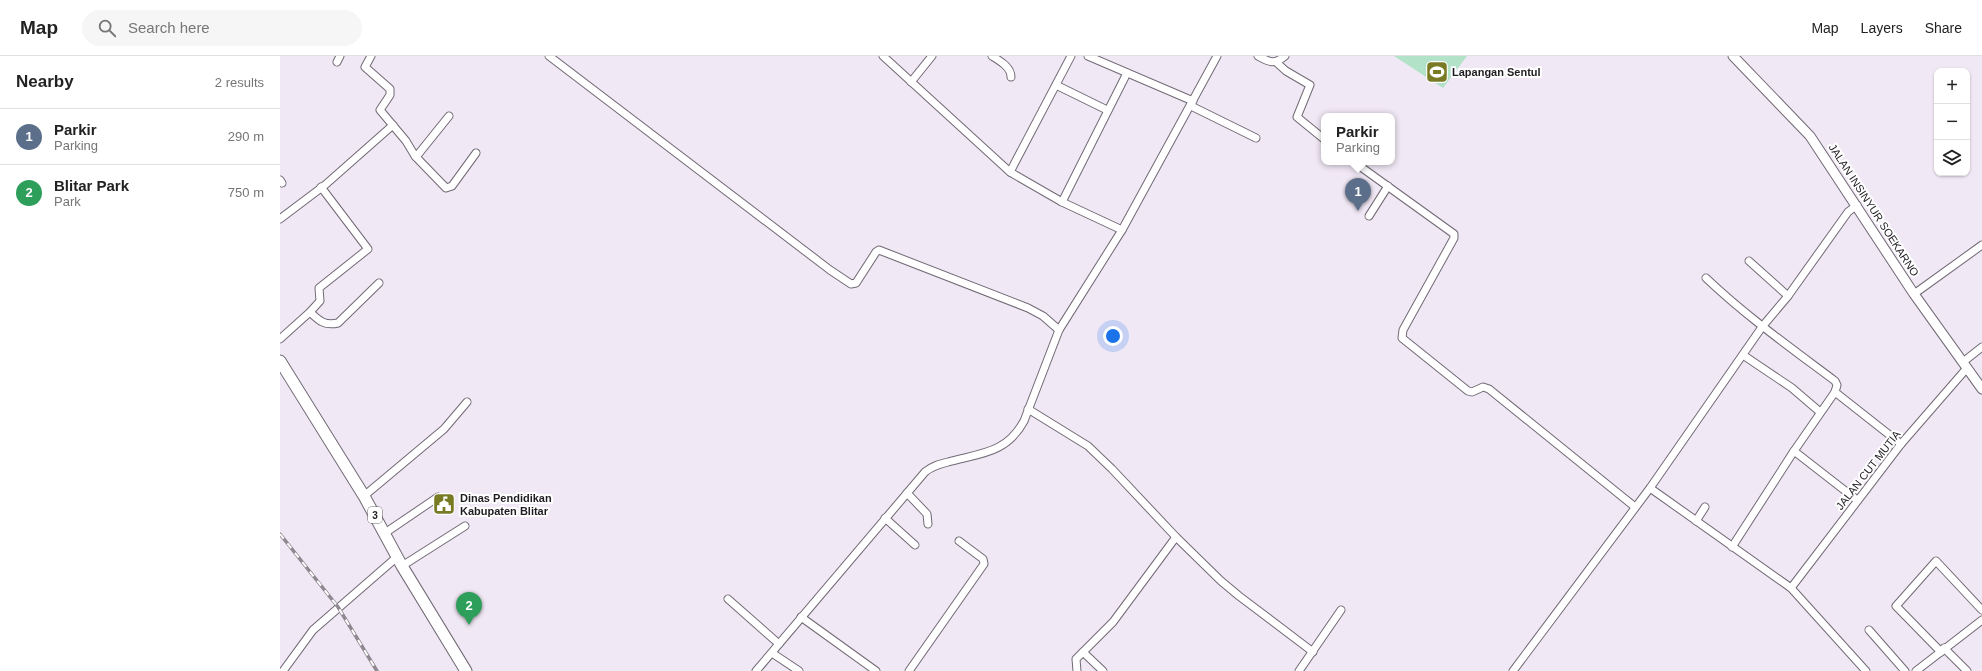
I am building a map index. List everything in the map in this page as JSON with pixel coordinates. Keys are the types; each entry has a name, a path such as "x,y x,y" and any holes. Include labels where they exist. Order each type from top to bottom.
{"highway":[{"name":"3","path":"280,361 364,496 386,533 400,561 466,671"}],"main road":[{"name":"JALAN INSINYUR SOEKARNO","path":"1733,56 1800,123 1857,204 1914,294 1982,389"}],"street":[{"path":"371,56 366,67 390,89 390,95 380,110 416,157 430,172 448,188 476,153"},
{"path":"549,56 824,266 852,284 856,283 876,252 879,250 1028,308 1043,316 1059,330"},
{"path":"883,56 1010,172 1062,202 1122,230"},
{"path":"911,82 932,56"},
{"path":"992,56 1005,65 1010,71 1011,77"},
{"path":"1010,172 1071,56"},
{"path":"1088,56 1192,103 1256,138"},
{"path":"756,671 885,518 930,468 984,454 1008,442 1017,432 1028,409 1059,330 1122,230 1217,56"},
{"path":"1258,56 1268,62 1276,62 1285,56"},
{"path":"1276,62 1286,71 1310,85 1296,117 1321,137"},
{"path":"1062,202 1107,110 1127,73"},
{"path":"1056,85 1107,110"},
{"path":"416,157 450,116"},
{"path":"280,219 360,155 393,125"},
{"path":"1358,165 1452,232 1455,236 1403,330 1402,338 1468,391 1472,392 1483,387 1489,389 1635,507"},
{"path":"1369,216 1388,186"},
{"path":"280,339 310,312 321,299 318,293 319,288 368,249 321,187"},
{"path":"1513,671 1650,488 1762,327 1788,296 1848,212 1857,204"},
{"path":"1914,294 1982,245"},
{"path":"1749,261 1788,296"},
{"path":"1706,278 1762,327 1835,381 1837,385 1835,392 1794,451 1732,547"},
{"path":"310,312 319,321 325,324 338,323 379,283"},
{"name":"JALAN CUT MUTIA","path":"1791,588 1901,444 1965,365 1982,347"},
{"path":"1743,355 1792,388 1820,412"},
{"path":"1835,392 1901,444"},
{"path":"364,496 444,429 467,402"},
{"path":"1028,409 1088,446 1112,469 1176,537 1239,596 1313,652"},
{"path":"1794,451 1857,500"},
{"path":"1650,488 1791,588 1863,668 1855,671"},
{"path":"907,493 926,514 928,524"},
{"path":"386,533 438,497"},
{"path":"1696,521 1705,507"},
{"path":"885,518 915,546"},
{"path":"283,671 313,630 400,561 465,526"},
{"path":"1077,671 1076,658 1113,622 1176,537"},
{"path":"909,671 984,564 983,559 959,541"},
{"path":"1967,671 1896,606 1936,561 1982,610"},
{"path":"728,599 779,644"},
{"path":"1299,671 1341,610"},
{"path":"801,617 876,671"},
{"path":"1916,671 1982,620"},
{"path":"1869,630 1905,671"},
{"path":"1083,652 1103,671"},
{"path":"772,653 799,671"}],"green space":[{"name":"Lapangan Sentul","path":"1394,56 1467,56 1443,88"}],"railway":[{"path":"280,534 338,607 377,671"}],"place":[{"name":"Lapangan Sentul","path":"1437,72"},
{"name":"Parkir","path":"1358,211"},
{"name":"Dinas Pendidikan Kabupaten Blitar","path":"444,504"},
{"name":"Blitar Park","path":"469,625"}]}
